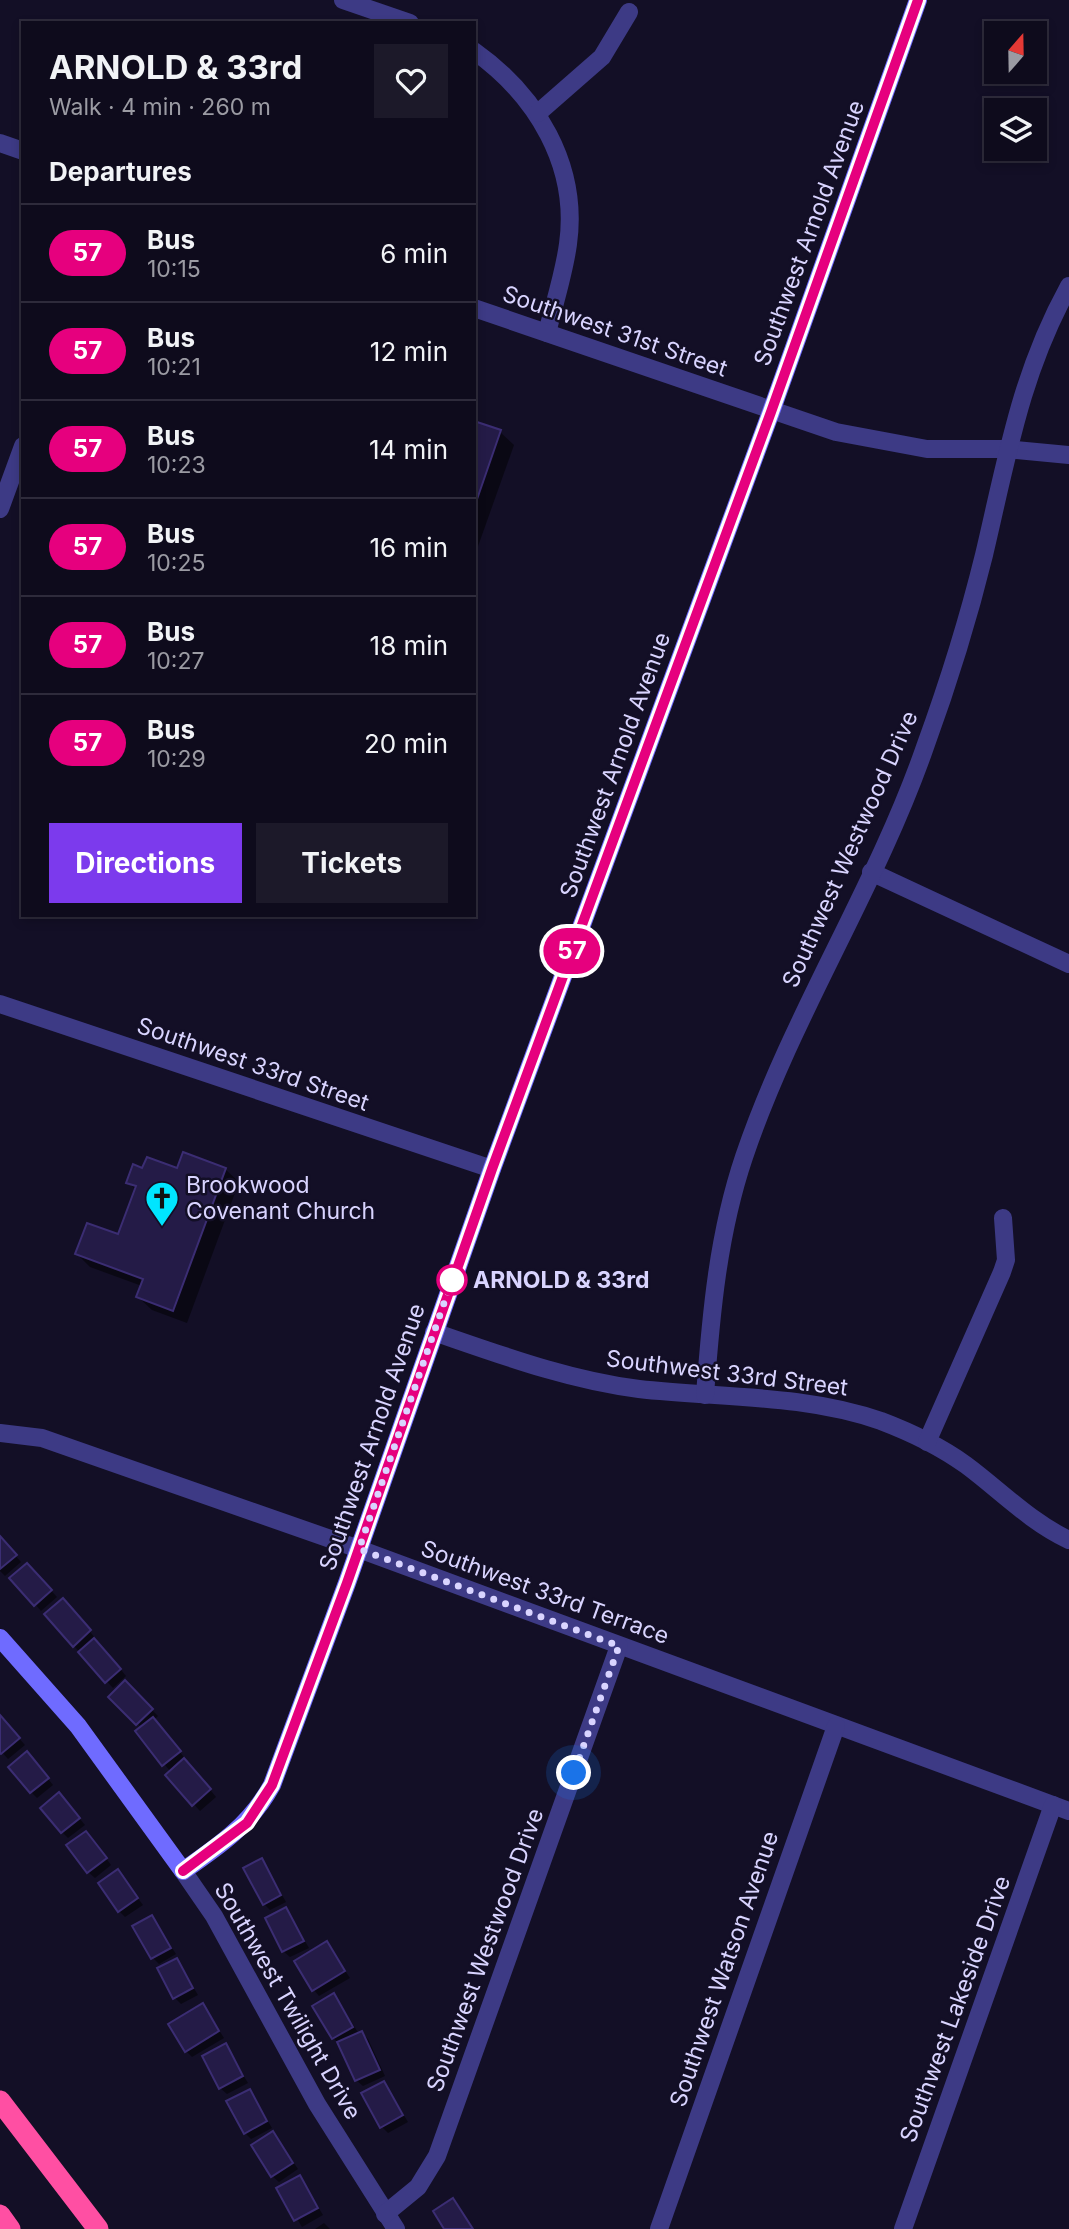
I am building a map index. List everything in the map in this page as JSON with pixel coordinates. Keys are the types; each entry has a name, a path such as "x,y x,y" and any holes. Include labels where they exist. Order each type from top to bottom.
{"highway":[{"path":"0,2101 98,2229"},
{"path":"0,2216 10,2229"}],"street":[{"path":"344,0 404,21"},
{"name":"Southwest Arnold Avenue","path":"183,1871 232,1837 247,1823 267,1795 359,1549 492,1169 771,412 918,0"},
{"path":"538,113 602,57 629,12"},
{"path":"476,53 518,87 538,113 556,151 568,206 568,243 547,333"},
{"path":"0,143 21,150"},
{"name":"Southwest Westwood Drive","path":"705,1395 719,1261 743,1160 770,1089 925,750 984,556 1006,449 1037,351 1069,286"},
{"name":"Southwest 31st Street","path":"476,309 771,412 836,432 928,449 1006,449 1069,454"},
{"path":"0,509 21,451"},
{"path":"871,872 1069,964"},
{"name":"Southwest 33rd Street","path":"0,1004 492,1169"},
{"path":"927,1442 1002,1272 1006,1260 1003,1218"},
{"name":"Southwest 33rd Street","path":"434,1332 575,1377 637,1388 818,1405 882,1422 927,1442 963,1463 1031,1519 1069,1540"},
{"name":"Southwest 33rd Terrace","path":"0,1433 41,1438 359,1549 1061,1808"},
{"name":"Southwest Twilight Drive","path":"0,1638 78,1726 214,1916 311,2093 396,2229"},
{"name":"Southwest Westwood Drive","path":"385,2214 418,2187 437,2156 619,1646"},
{"name":"Southwest Watson Avenue","path":"659,2229 836,1726"},
{"name":"Southwest Lakeside Drive","path":"903,2229 1061,1808"}],"building":[{"path":"476,422 501,430 476,502"},
{"name":"Brookwood Covenant Church","path":"183,1152 226,1168 173,1311 136,1297 143,1279 75,1254 87,1223 118,1234 136,1186 126,1183 133,1164 142,1168 147,1157 177,1168"},
{"path":"0,1536 17,1555 0,1569"},
{"path":"27,1563 52,1590 34,1606 9,1578"},
{"path":"63,1598 91,1630 73,1647 44,1614"},
{"path":"94,1638 121,1669 105,1683 78,1652"},
{"path":"125,1680 153,1709 136,1725 108,1697"},
{"path":"0,1715 20,1738 1,1754 0,1753"},
{"path":"153,1717 181,1751 162,1766 135,1731"},
{"path":"27,1751 49,1778 30,1793 8,1767"},
{"path":"184,1758 211,1789 192,1806 165,1775"},
{"path":"59,1792 80,1818 61,1833 40,1808"},
{"path":"86,1831 107,1858 87,1873 66,1845"},
{"path":"262,1858 281,1895 263,1905 243,1868"},
{"path":"118,1869 138,1898 118,1912 98,1883"},
{"path":"286,1907 304,1941 282,1952 265,1918"},
{"path":"152,1915 171,1948 151,1959 132,1926"},
{"path":"327,1941 345,1971 312,1991 294,1961"},
{"path":"177,1958 193,1988 173,1999 157,1968"},
{"path":"334,1993 353,2027 332,2039 312,2006"},
{"path":"203,2003 219,2031 185,2052 168,2024"},
{"path":"362,2031 380,2070 355,2081 337,2042"},
{"path":"226,2043 243,2076 219,2089 202,2056"},
{"path":"384,2081 403,2115 380,2128 361,2093"},
{"path":"250,2089 267,2121 244,2134 226,2101"},
{"path":"273,2131 293,2163 271,2177 251,2145"},
{"path":"300,2175 318,2208 294,2221 276,2188"},
{"path":"453,2198 473,2229 444,2229 433,2211"}],"bus line":[{"name":"57","path":"183,1871 232,1837 247,1823 272,1785 347,1583 492,1169 771,412 918,0"}],"place":[{"name":"Brookwood Covenant Church","path":"162,1228"},
{"name":"ARNOLD & 33rd","path":"452,1280"}],"route":[{"path":"452,1280 359,1549 619,1646 574,1773"}]}
